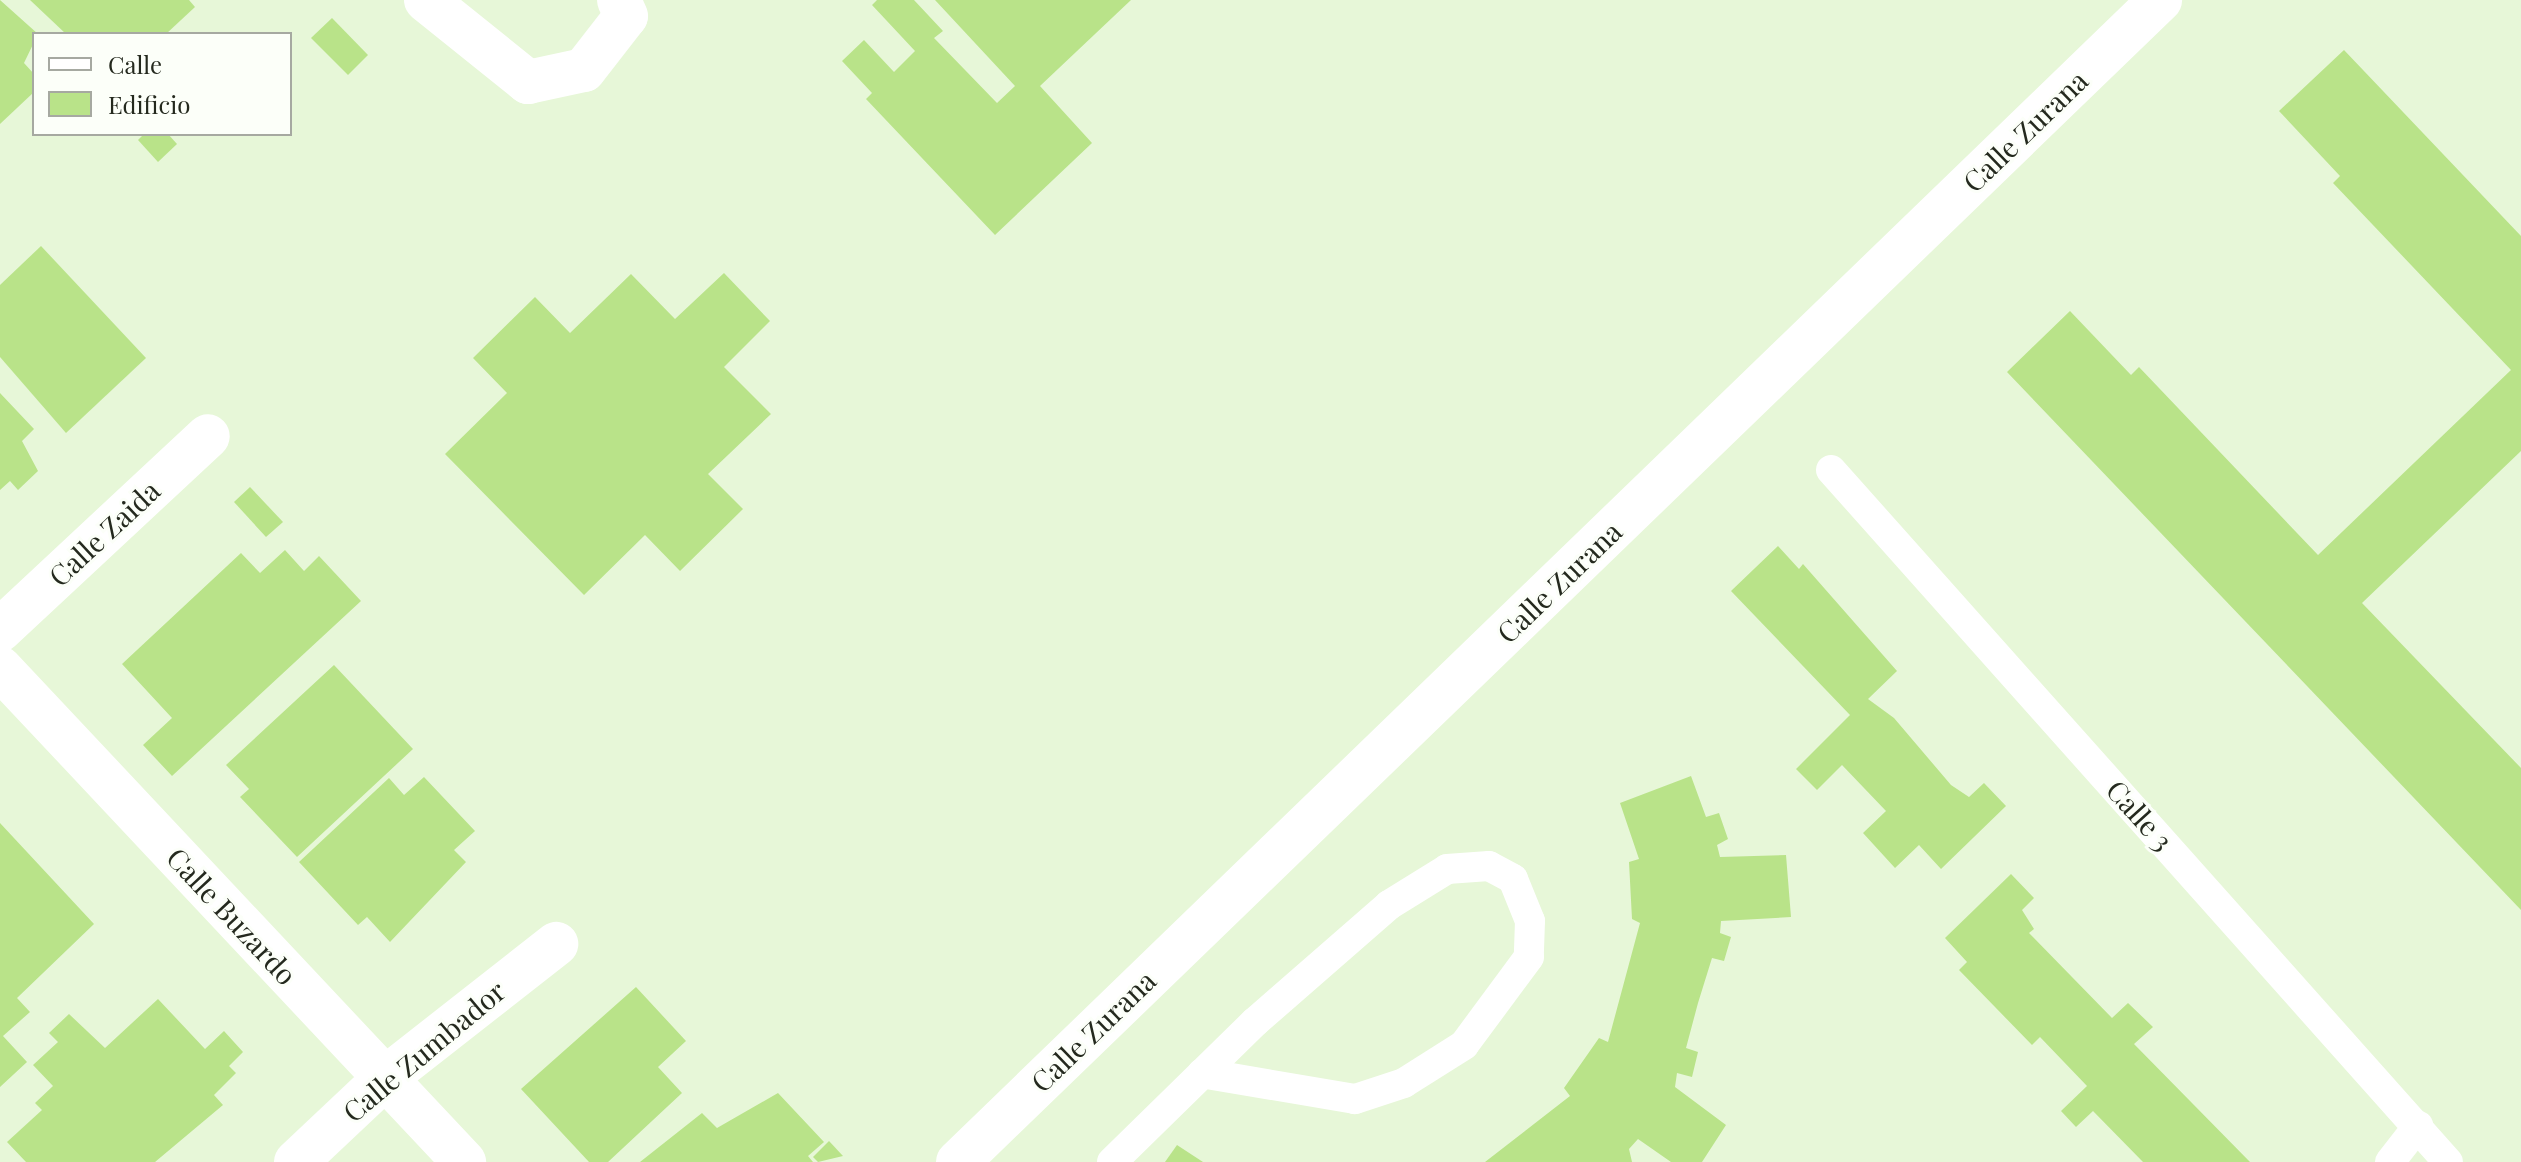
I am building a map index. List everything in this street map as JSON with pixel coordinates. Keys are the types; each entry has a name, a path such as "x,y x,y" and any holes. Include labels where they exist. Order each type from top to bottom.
{"street":[{"path":"426,0 528,82 584,70 626,16 619,0"},
{"name":"Calle Zurana","path":"958,1162 2160,0"},
{"name":"Calle Zaida","path":"0,630 208,436"},
{"name":"Calle Buzardo","path":"0,668 464,1162"},
{"name":"Calle Zumbador","path":"296,1162 384,1079 556,944"}],"lane":[{"name":"Calle 3","path":"1831,470 2448,1162"},
{"path":"1112,1162 1202,1073 1389,905 1447,869 1489,866 1513,879 1530,921 1529,957 1464,1045 1404,1083 1355,1099 1202,1073"},
{"path":"2390,1162 2418,1126"}],"building":[{"path":"0,0 36,32 32,32 32,46 24,63 32,72 32,94 0,124"},
{"path":"30,0 189,0 195,7 168,32 64,32"},
{"path":"877,0 914,0 943,31 934,38 997,103 1015,86 935,0 1131,0 1040,86 1092,143 995,235 866,99 872,93 842,61 864,40 894,72 915,51 872,5"},
{"path":"332,18 368,55 348,75 311,38"},
{"path":"2344,50 2521,236 2521,451 2362,603 2521,768 2521,910 2007,372 2070,311 2131,375 2139,367 2318,555 2511,370 2333,183 2340,176 2279,111"},
{"path":"142,136 170,136 177,144 158,162 138,140"},
{"path":"41,246 146,358 66,433 0,357 0,285"},
{"path":"724,273 770,321 724,367 771,414 708,474 743,509 680,571 645,535 584,595 445,454 507,393 473,358 535,297 570,333 631,274 675,319"},
{"path":"0,393 34,429 22,441 38,471 18,490 10,481 0,490"},
{"path":"250,487 283,522 266,537 234,502"},
{"path":"1778,546 1799,569 1803,564 1897,671 1868,699 1894,718 1951,785 1969,797 1984,783 2006,806 1941,869 1919,845 1895,868 1863,833 1886,811 1842,765 1817,790 1796,769 1850,715 1731,591"},
{"path":"285,550 304,571 319,556 361,601 172,776 143,745 172,718 122,664 241,553 260,573"},
{"path":"334,665 413,749 297,857 240,797 249,789 226,765"},
{"path":"1691,776 1706,817 1719,813 1728,839 1717,845 1720,857 1786,855 1791,917 1721,921 1720,933 1731,937 1724,961 1712,958 1698,1003 1686,1048 1698,1052 1692,1077 1677,1073 1675,1087 1726,1125 1702,1162 1671,1162 1638,1139 1629,1149 1632,1162 1485,1162 1570,1096 1564,1088 1599,1038 1608,1042 1640,923 1632,919 1629,862 1639,859 1620,803"},
{"path":"424,777 475,831 454,850 466,862 390,942 367,917 358,925 299,862 389,778 404,795"},
{"path":"0,823 94,924 17,998 30,1012 3,1036 27,1062 0,1087"},
{"path":"2011,874 2034,898 2022,910 2034,929 2029,933 2112,1018 2128,1003 2153,1027 2134,1044 2250,1162 2143,1162 2093,1111 2076,1127 2061,1111 2087,1086 2040,1037 2032,1045 1959,970 1967,962 1945,938"},
{"path":"636,987 686,1041 658,1067 682,1093 608,1162 589,1162 521,1089"},
{"path":"158,999 205,1049 224,1031 243,1052 229,1066 236,1073 214,1095 223,1105 155,1162 26,1162 7,1142 42,1110 35,1103 53,1086 33,1065 58,1042 49,1033 69,1014 105,1048"},
{"path":"778,1093 824,1142 808,1156 813,1162 640,1162 702,1113 717,1128"},
{"path":"829,1141 843,1156 818,1162 813,1157"},
{"path":"1177,1145 1203,1162 1165,1162"}]}
